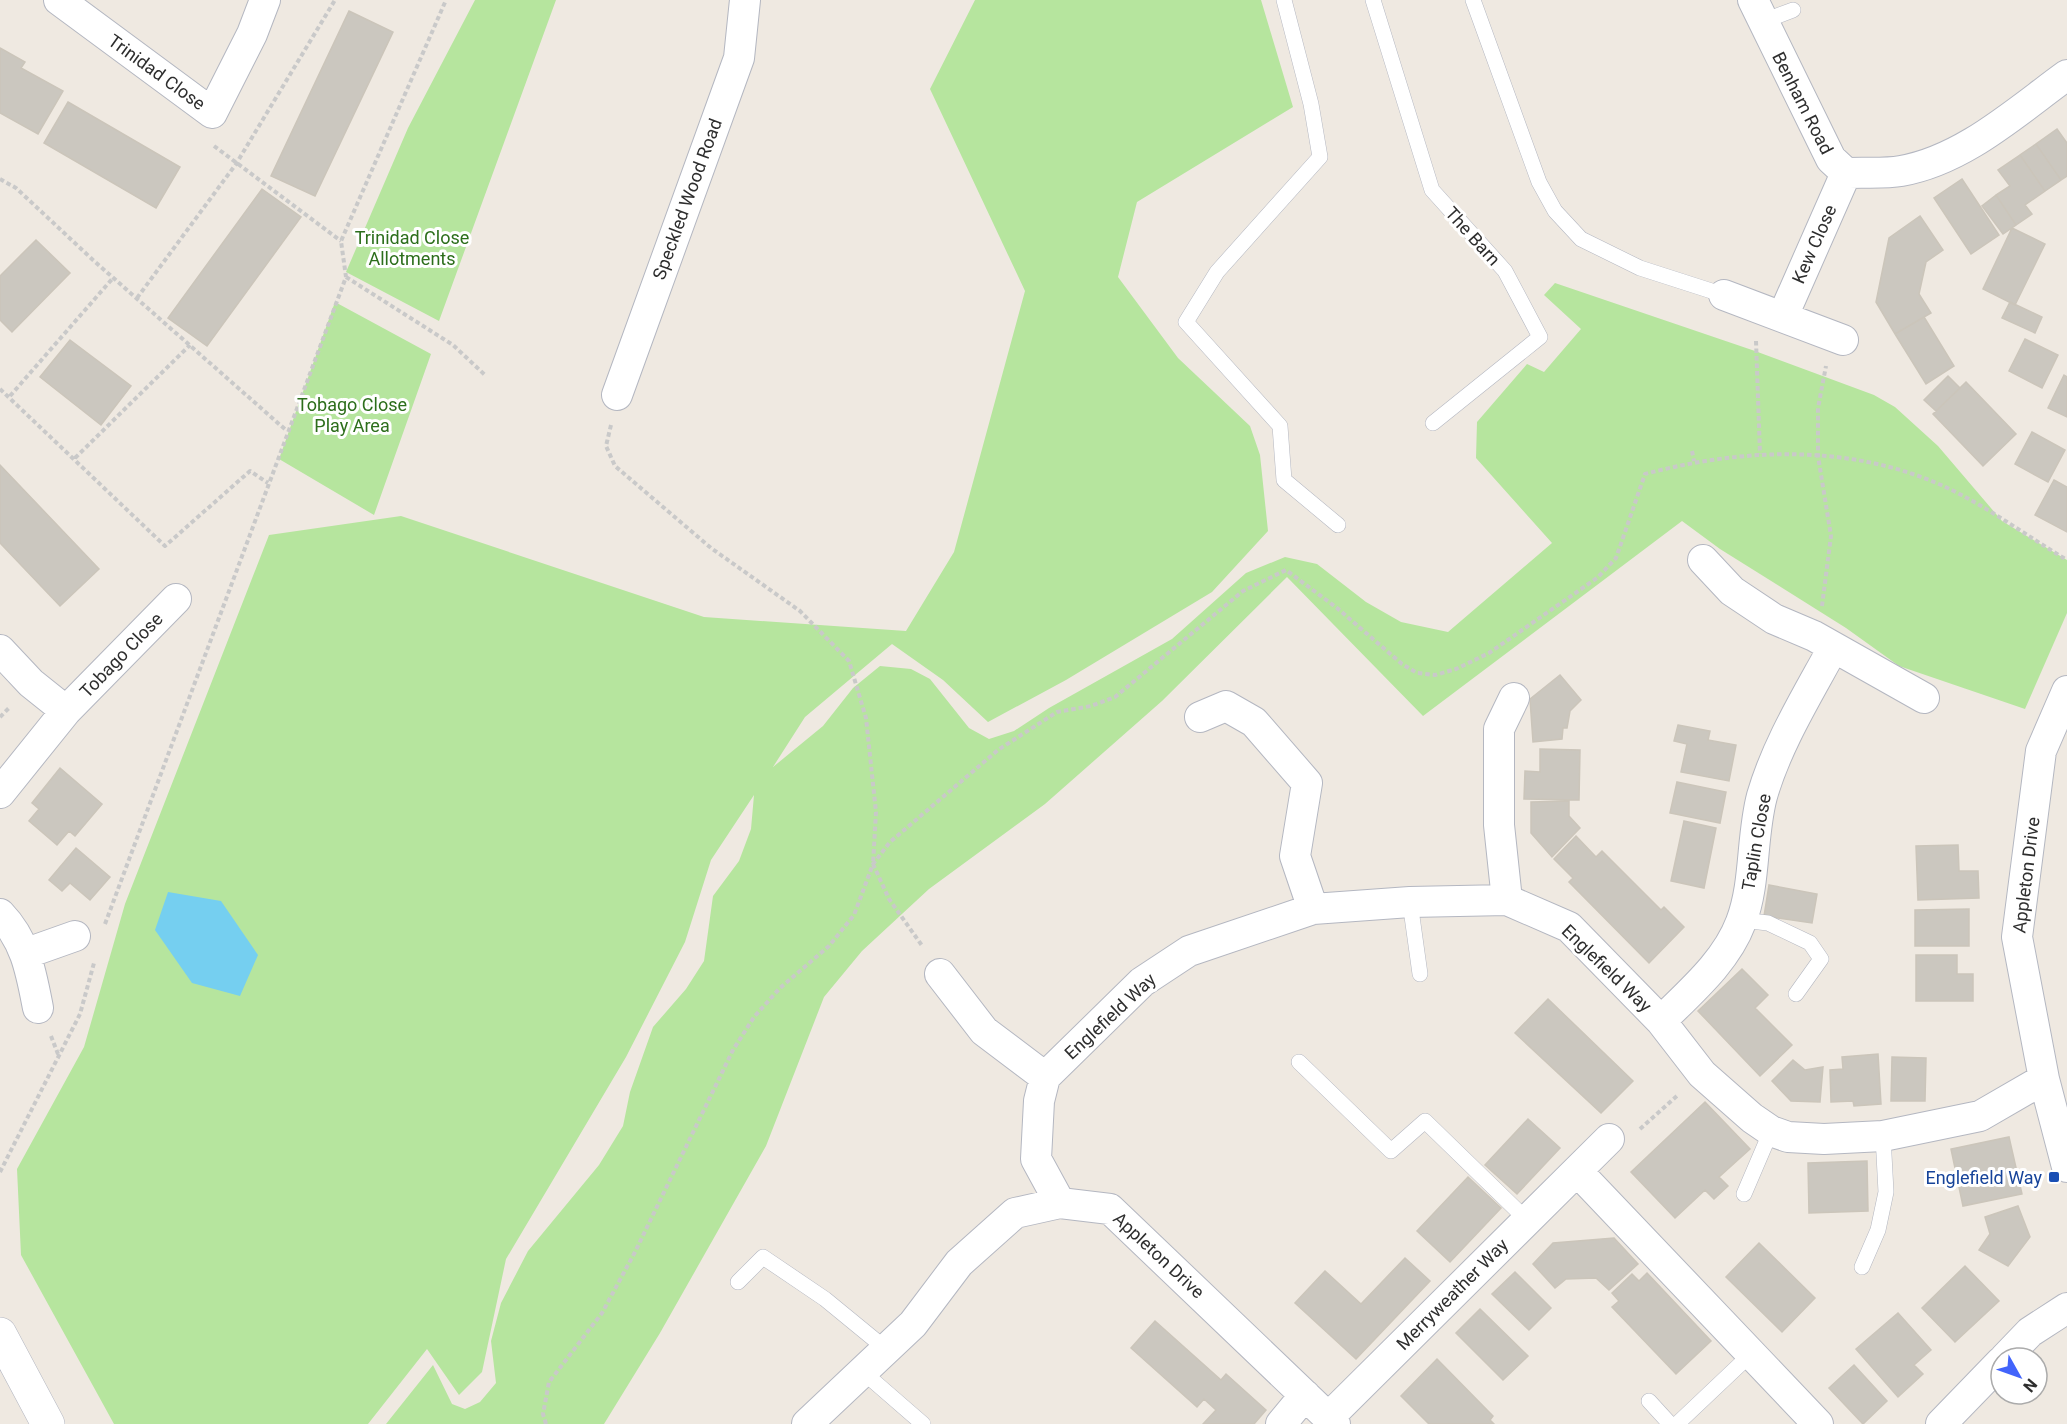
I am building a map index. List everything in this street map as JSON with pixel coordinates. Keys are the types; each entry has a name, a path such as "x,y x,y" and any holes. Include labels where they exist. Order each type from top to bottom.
{"street":[{"name":"Trinidad Close","path":"59,0 212,113 252,34 266,0"},
{"name":"Speckled Wood Road","path":"617,395 739,57 745,0"},
{"name":"Benham Road","path":"1757,11 1831,159 1846,173 1901,171 1933,162 1967,146 2067,75"},
{"name":"Kew Close","path":"1783,316 1846,173"},
{"path":"1724,295 1836,338"},
{"path":"1703,561 1732,591 1774,619 1823,642 1924,698"},
{"name":"Tobago Close","path":"0,793 66,711 176,599"},
{"name":"Taplin Close","path":"1661,1021 1706,976 1734,939 1742,921 1762,796 1823,642"},
{"name":"Tobago Close","path":"0,650 31,683 66,711"},
{"name":"Appleton Drive","path":"2067,692 2041,751 2017,938 2044,1079 2067,1167"},
{"path":"1508,900 1499,825 1499,729 1514,698"},
{"path":"1200,717 1226,706 1254,722 1307,783 1295,856 1313,909"},
{"name":"Englefield Way","path":"1045,1077 1142,982 1189,951 1313,909 1410,902 1508,900 1569,927 1661,1021 1702,1074 1752,1118 1771,1131 1788,1137 1824,1139 1883,1136 1980,1116 2044,1079"},
{"path":"0,915 12,927 27,953 38,1008"},
{"path":"27,953 89,932"},
{"path":"940,974 984,1031 1045,1077 1039,1101 1036,1159 1060,1203"},
{"name":"Merryweather Way","path":"1332,1421 1609,1139"},
{"path":"1577,1171 1818,1424"},
{"name":"Appleton Drive","path":"807,1424 913,1323 959,1263 1015,1213 1060,1203 1110,1209 1332,1421"},
{"path":"2017,1346 2030,1332 2067,1308"},
{"path":"0,1334 48,1424"},
{"path":"1941,1424 1989,1374"},
{"path":"1281,1424 1305,1395"}],"lane":[{"path":"1284,0 1311,104 1320,157 1217,273 1186,322 1280,426 1284,480 1338,525"},
{"name":"The Barn","path":"1373,0 1432,190 1504,271 1540,337 1433,423"},
{"path":"1473,0 1539,182 1555,211 1581,239 1640,268 1724,295"},
{"path":"1757,11 1792,10"},
{"path":"1410,902 1420,974"},
{"path":"1742,921 1768,923 1810,943 1821,960 1796,994"},
{"path":"1299,1062 1391,1152 1425,1121 1527,1220"},
{"path":"1744,1194 1771,1131"},
{"path":"1862,1267 1878,1230 1886,1192 1883,1136"},
{"path":"738,1282 764,1257 825,1299 886,1349"},
{"path":"1677,1424 1751,1354"},
{"path":"862,1371 922,1424"},
{"path":"1649,1401 1670,1424"}],"path":[{"path":"137,298 236,164 335,0"},
{"path":"89,932 268,483 346,277 341,241 446,0"},
{"path":"212,113 202,135 236,164 341,241"},
{"path":"0,179 16,188 287,431"},
{"path":"346,277 453,345 484,375"},
{"path":"10,396 114,278"},
{"path":"1753,305 1759,369 1760,454"},
{"path":"1823,642 1831,536 1818,456 1818,408 1827,364 1836,338"},
{"path":"75,458 190,345"},
{"path":"0,389 10,396 165,546 250,471 268,483"},
{"path":"546,1424 543,1414 549,1382 602,1313 635,1252 733,1050 754,1017 780,988 829,946 854,915 873,864 876,812 866,718 849,662 800,611 711,548 615,466 606,446 617,395"},
{"path":"1692,451 1694,461"},
{"path":"873,864 890,842 998,750 1057,712 1091,706 1115,697 1243,591 1286,570 1337,608 1402,664 1417,673 1434,675 1456,669 1489,653 1597,578 1616,558 1645,474 1694,461 1760,454 1818,456 1867,462 1924,478 1982,507 2067,560"},
{"path":"873,864 889,899 940,974"},
{"path":"0,1172 80,1014 94,961"},
{"path":"1609,1139 1628,1139 1702,1074"}],"green space":[{"name":"Trinidad Close Allotments","path":"475,0 556,0 439,321 346,272 408,128"},
{"path":"975,0 1261,0 1293,107 1137,202 1118,277 1178,358 1250,426 1260,455 1268,531 1212,592 1066,680 988,722 943,680 892,644 805,717 773,767 823,726 853,688 880,666 911,669 930,679 969,728 989,739 1014,731 1049,708 1172,639 1246,573 1285,557 1317,564 1366,602 1401,622 1448,632 1552,543 1476,458 1477,422 1527,364 1544,372 1581,329 1544,295 1555,283 1755,351 1874,395 1895,407 1938,446 2002,521 2067,560 2067,613 2025,709 1899,666 1846,628 1720,549 1682,521 1423,716 1287,577 1162,701 1045,804 929,889 862,951 824,997 766,1146 660,1333 604,1424 386,1424 433,1365 452,1404 465,1409 480,1402 496,1383 491,1341 501,1303 528,1251 599,1165 623,1126 630,1092 653,1027 686,989 704,961 713,896 739,861 751,829 754,795 711,860 685,942 626,1057 506,1259 482,1372 459,1395 427,1349 368,1424 114,1424 21,1255 17,1169 84,1047 125,904 269,535 401,516 704,617 906,631 954,552 1025,291 930,89"},
{"name":"Tobago Close Play Area","path":"335,302 431,354 374,515 279,459"}],"water":[{"path":"168,892 221,901 258,955 240,996 192,983 155,930"}],"building":[{"path":"349,11 393,32 315,196 271,176"},
{"path":"0,48 25,62 21,68 63,91 38,134 0,113"},
{"path":"68,102 180,167 156,208 44,143"},
{"path":"2057,129 2067,143 2067,176 2061,180 2036,144"},
{"path":"2036,144 2061,180 2045,191 2020,155"},
{"path":"2020,155 2045,191 2025,205 2032,214 2016,225 1996,195 2010,186 1998,170"},
{"path":"1962,179 1999,235 1971,254 1934,198"},
{"path":"262,189 301,217 207,346 168,318"},
{"path":"1996,195 2016,225 2003,234 1982,206"},
{"path":"1920,216 1943,250 1926,262 1919,294 1931,313 1895,334 1876,302 1889,238"},
{"path":"2012,228 2045,244 2015,305 1983,289"},
{"path":"36,240 70,273 12,332 0,320 0,276"},
{"path":"2010,302 2042,317 2035,333 2002,318"},
{"path":"1924,317 1954,366 1926,384 1895,334"},
{"path":"2025,339 2058,355 2042,388 2009,371"},
{"path":"70,340 131,386 101,425 40,377"},
{"path":"2064,375 2067,377 2067,417 2048,408"},
{"path":"1948,376 1960,388 1936,411 1924,400"},
{"path":"1966,382 2016,434 1983,466 1933,414"},
{"path":"2032,432 2065,450 2048,482 2015,464"},
{"path":"0,465 99,569 60,606 0,543"},
{"path":"2054,480 2067,487 2067,532 2035,515"},
{"path":"1560,675 1581,700 1570,711 1567,728 1563,728 1562,739 1533,742 1530,699"},
{"path":"1678,725 1710,731 1708,740 1736,745 1729,781 1681,772 1687,744 1674,741"},
{"path":"1540,749 1580,750 1579,800 1524,799 1525,771 1540,772"},
{"path":"60,768 102,804 75,836 69,831 57,845 29,821 39,809 32,803"},
{"path":"1677,782 1726,792 1720,823 1670,813"},
{"path":"1569,801 1569,816 1580,828 1552,857 1531,833 1531,802"},
{"path":"1684,821 1716,828 1704,888 1671,881"},
{"path":"1576,836 1596,857 1602,851 1661,910 1664,907 1684,927 1649,963 1569,882 1573,878 1554,859"},
{"path":"1958,845 1959,871 1978,871 1979,898 1918,900 1916,846"},
{"path":"76,848 110,877 90,900 70,883 62,891 49,880"},
{"path":"1769,885 1817,894 1812,923 1764,916"},
{"path":"1969,909 1969,946 1915,946 1915,910"},
{"path":"1916,955 1957,955 1957,974 1973,974 1973,1001 1916,1001"},
{"path":"1742,969 1768,995 1755,1008 1792,1045 1760,1076 1698,1011"},
{"path":"1548,999 1633,1081 1601,1113 1515,1033"},
{"path":"1878,1054 1881,1104 1854,1106 1853,1101 1831,1102 1830,1070 1843,1069 1842,1057"},
{"path":"1892,1057 1926,1058 1925,1101 1891,1101"},
{"path":"1793,1060 1805,1070 1823,1067 1820,1102 1791,1101 1772,1081"},
{"path":"1705,1102 1750,1149 1719,1177 1728,1186 1714,1199 1705,1190 1675,1218 1631,1172"},
{"path":"1528,1119 1560,1148 1517,1194 1485,1165"},
{"path":"2009,1137 2022,1194 1963,1206 1951,1149"},
{"path":"1867,1161 1868,1211 1809,1213 1808,1163"},
{"path":"1468,1177 1501,1208 1450,1262 1417,1231"},
{"path":"2018,1206 2030,1237 2008,1266 1979,1250 1990,1234 1985,1217"},
{"path":"1614,1238 1638,1264 1609,1290 1596,1278 1566,1279 1555,1288 1533,1264 1553,1243"},
{"path":"1759,1243 1815,1298 1782,1332 1726,1277"},
{"path":"1405,1258 1430,1281 1356,1359 1295,1303 1325,1271 1361,1304"},
{"path":"1965,1266 1999,1301 1955,1342 1922,1308"},
{"path":"1515,1272 1551,1308 1529,1330 1492,1294"},
{"path":"1647,1273 1711,1341 1676,1374 1612,1307 1619,1301 1612,1293 1632,1274 1639,1281"},
{"path":"1480,1309 1528,1356 1503,1380 1456,1333"},
{"path":"1898,1313 1931,1350 1914,1365 1923,1374 1898,1397 1856,1349"},
{"path":"1155,1321 1221,1380 1226,1374 1266,1410 1254,1424 1203,1424 1216,1410 1204,1399 1197,1407 1131,1348"},
{"path":"1437,1359 1493,1416 1490,1420 1494,1424 1429,1424 1401,1396"},
{"path":"1854,1365 1887,1401 1863,1424 1829,1388"}],"place":[{"name":"Englefield Way","path":"2054,1177"}]}
